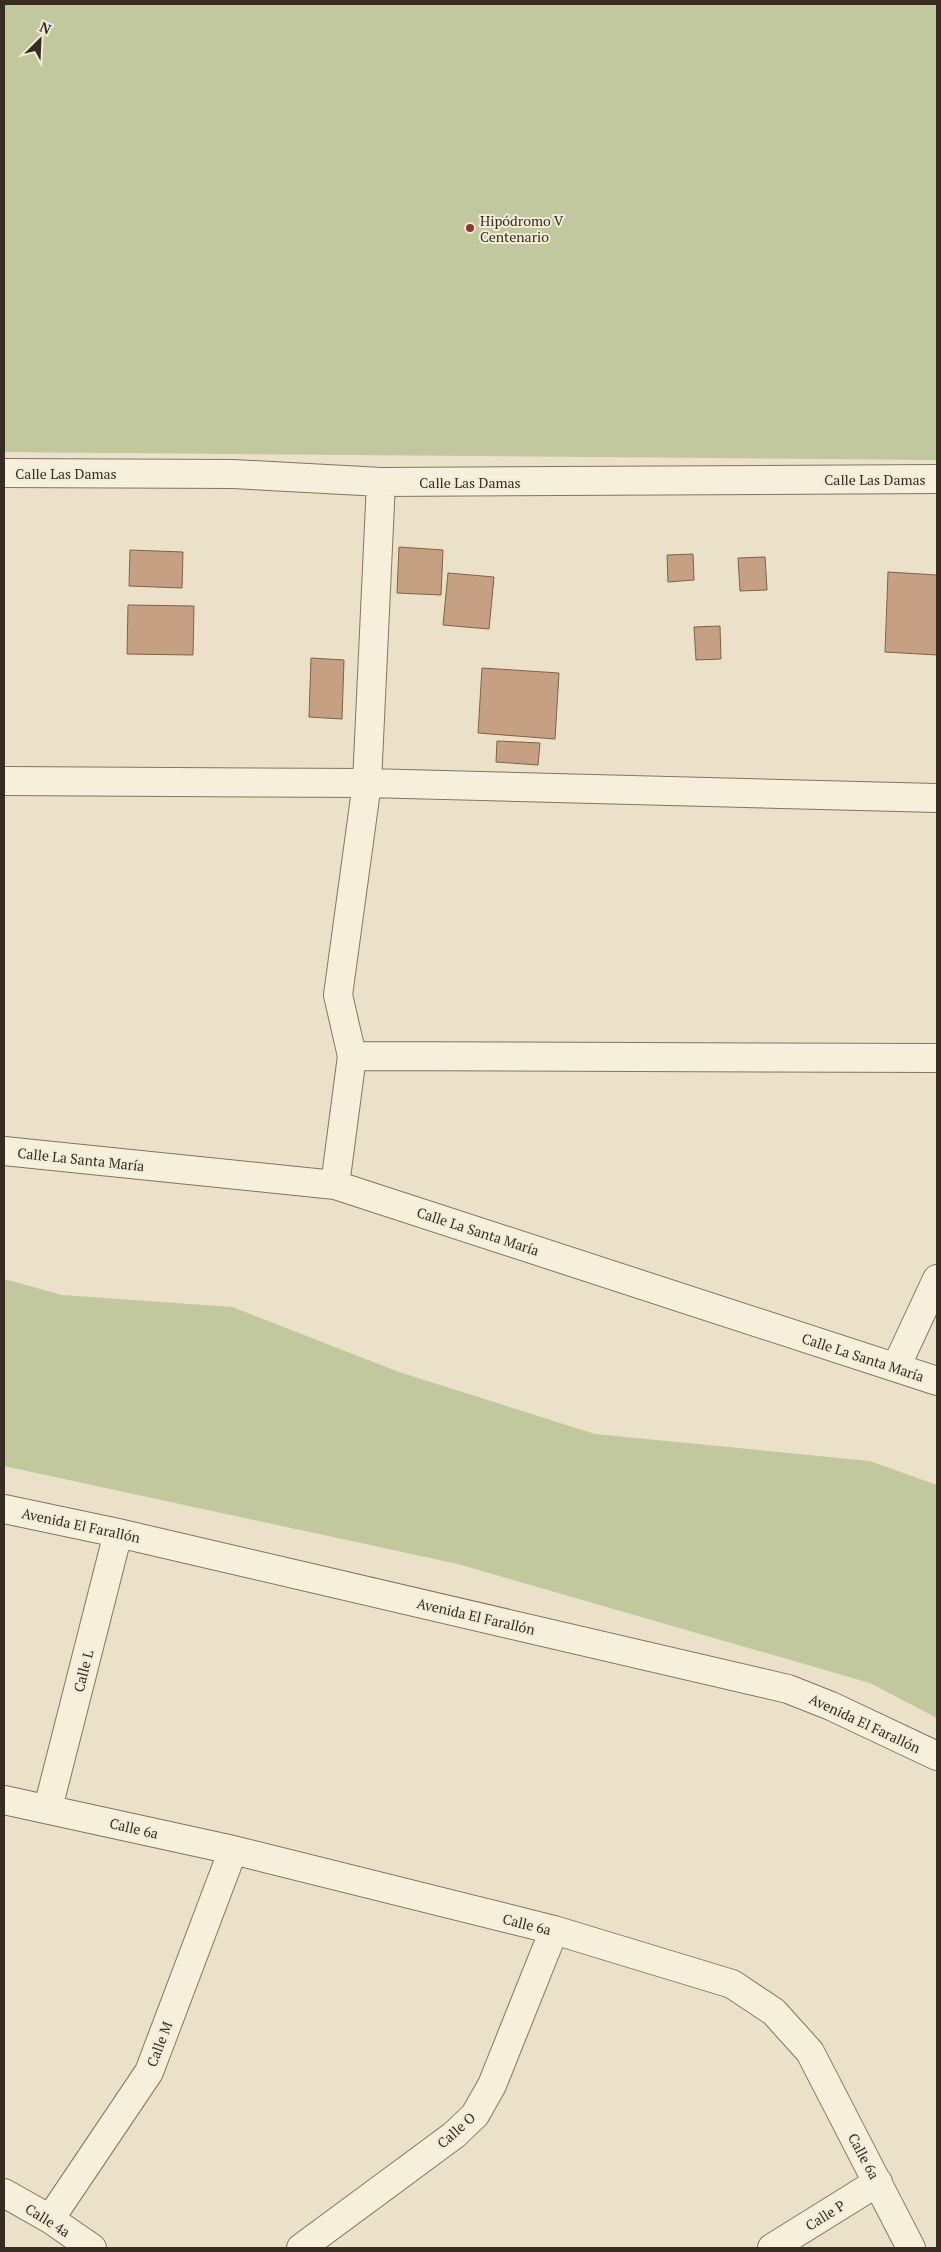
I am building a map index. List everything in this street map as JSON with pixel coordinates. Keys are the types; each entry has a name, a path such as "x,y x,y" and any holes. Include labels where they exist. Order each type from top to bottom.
{"street":[{"name":"Calle Las Damas","path":"4,473 233,474 381,482 937,479"},
{"path":"335,1185 352,1056 338,995 367,783 381,482"},
{"path":"4,781 367,783 937,798"},
{"path":"352,1056 937,1058"},
{"name":"Calle La Santa María","path":"4,1151 335,1185 937,1381"},
{"path":"896,1367 937,1279"},
{"name":"Avenida El Farallón","path":"4,1509 118,1533 788,1688 937,1756"},
{"name":"Calle L","path":"48,1808 118,1533"},
{"name":"Calle 6a","path":"4,1800 48,1808 233,1850 554,1930 732,1984 774,2012 810,2052 911,2248"},
{"name":"Calle M","path":"50,2219 148,2072 233,1850"},
{"name":"Calle O","path":"301,2248 454,2135 475,2115 492,2085 554,1930"},
{"name":"Calle P","path":"772,2248 878,2182"},
{"name":"Calle 4a","path":"4,2192 50,2219 92,2248"}],"green space":[{"name":"Hipódromo V Centenario","path":"4,4 937,4 937,460 4,452"},
{"path":"4,1279 62,1295 232,1307 399,1372 595,1434 870,1461 937,1485 937,1718 870,1683 458,1564 4,1466"}],"building":[{"path":"399,547 443,550 441,595 397,593"},
{"path":"130,550 183,552 182,588 129,586"},
{"path":"693,554 694,580 668,582 667,555"},
{"path":"765,557 767,590 740,591 738,558"},
{"path":"888,572 937,575 937,655 885,652"},
{"path":"448,573 494,577 489,629 443,625"},
{"path":"128,605 194,606 193,655 127,654"},
{"path":"720,626 721,659 696,660 694,627"},
{"path":"311,658 344,660 342,719 309,717"},
{"path":"482,668 559,673 555,739 478,733"},
{"path":"497,741 540,743 538,765 496,762"}],"place":[{"name":"Hipódromo V Centenario","path":"470,228"}]}
